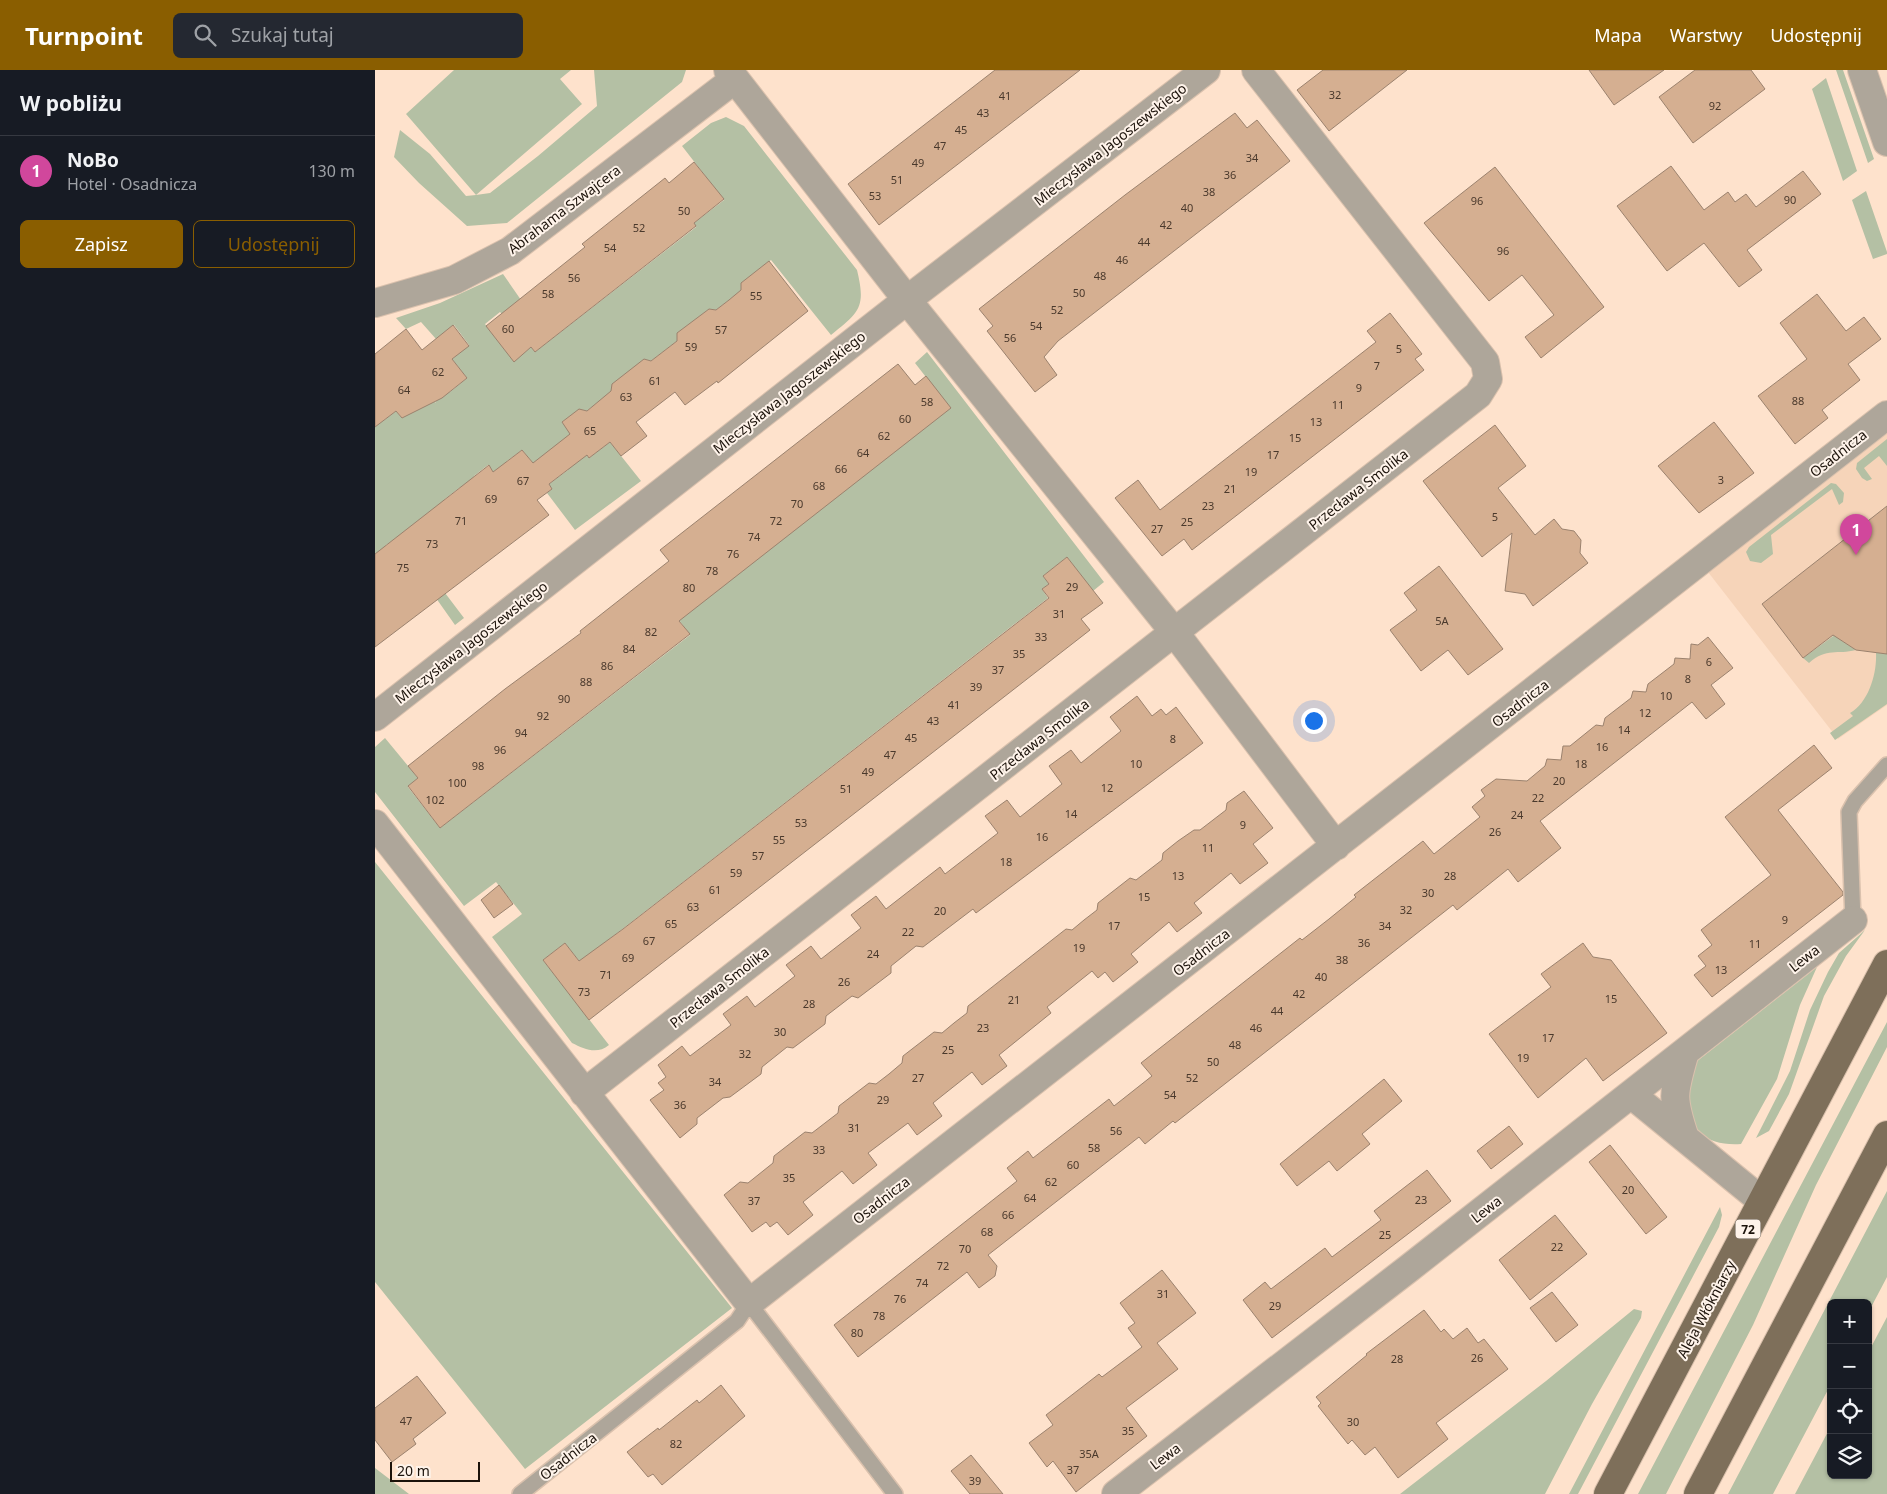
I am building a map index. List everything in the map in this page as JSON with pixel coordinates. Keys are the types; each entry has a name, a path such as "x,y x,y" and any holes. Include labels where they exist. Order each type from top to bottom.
{"main road":[{"name":"Aleja Włókniarzy","path":"1608,1494 1887,964"},
{"path":"1698,1494 1887,1135"}],"street":[{"name":"Mieczysława Jagoszewskiego","path":"375,718 907,300 1206,70"},
{"name":"Przecława Smolika","path":"584,1092 1479,395 1488,379 1485,362 1256,70"},
{"path":"1862,70 1887,142"},
{"path":"731,74 907,300 1175,633 1337,846"},
{"name":"Abrahama Szwajcera","path":"375,303 454,280 510,251 731,74"},
{"name":"Osadnicza","path":"749,1302 1337,846 1887,414"},
{"path":"375,824 749,1302"},
{"name":"Lewa","path":"1116,1494 1632,1095 1853,920"},
{"path":"1685,1052 1675,1086 1674,1106 1685,1138"},
{"path":"1632,1095 1762,1202"}],"lane":[{"path":"1853,920 1849,812 1855,801 1887,765"},
{"path":"749,1302 895,1494"},
{"name":"Osadnicza","path":"520,1494 737,1321 749,1302"}],"shaded area":[{"path":"1887,433 1887,705 1838,739 1708,572"}],"green space":[{"path":"454,70 571,70 560,79 582,104 476,195 406,114"},
{"path":"594,70 686,70 682,82 507,223 467,226 419,183 394,157 400,130 430,154 466,196 490,193 538,156 597,106"},
{"path":"1836,70 1843,70 1874,159 1868,163"},
{"path":"1826,78 1857,171 1843,181 1812,89"},
{"path":"726,117 744,126 857,270 861,293 858,308 854,314 831,335 771,260 742,283 741,291 716,310 709,309 678,333 677,341 651,361 643,360 611,392 587,411 579,410 562,422 589,458 610,442 641,481 575,530 547,493 552,489 549,484 568,470 533,463 522,450 507,461 506,468 496,476 488,465 474,476 473,484 459,488 445,499 444,507 386,545 385,553 375,561 375,420 383,421 396,411 402,418 430,396 436,403 434,398 442,391 450,392 467,378 452,359 469,345 454,325 436,339 421,322 406,329 396,318 440,303 503,274 521,300 502,314 500,312 485,324 514,361 531,347 535,352 696,227 694,223 724,200 682,146 711,123"},
{"path":"1866,191 1887,252 1887,254 1873,259 1852,200"},
{"path":"927,352 1104,582 1093,591 1067,557 1043,576 1049,584 1042,589 1048,598 580,962 565,943 543,960 609,1045 600,1050 595,1050 586,1049 572,1043 492,937 522,914 496,882 464,906 375,792 375,747 385,738 418,778 408,787 440,828 690,635 679,620 950,408 915,363"},
{"path":"1887,439 1887,466 1879,456 1864,468 1872,479 1867,481 1862,478 1856,469 1857,463"},
{"path":"1831,483 1836,484 1844,493 1843,502 1839,505 1832,489 1771,535 1773,554 1761,563 1750,561 1746,552 1749,547"},
{"path":"439,585 464,618 455,625 431,591"},
{"path":"1836,634 1842,641 1856,650 1827,653 1809,663 1803,658"},
{"path":"1887,651 1887,704 1835,740 1830,733 1853,716 1850,713 1857,708 1867,694 1875,669 1876,653"},
{"path":"375,862 732,1308 525,1469 375,1282"},
{"path":"1865,930 1846,956 1824,996 1789,1094 1769,1131 1756,1138 1790,1071 1810,1010 1828,972 1839,953"},
{"path":"1817,967 1800,1005 1777,1079 1741,1144 1719,1143 1702,1135 1692,1121 1687,1099 1687,1086 1692,1065"},
{"path":"1887,1022 1887,1047 1816,1185 1753,1325 1666,1494 1638,1494"},
{"path":"1887,1191 1887,1277 1872,1305 1872,1299 1830,1299"},
{"path":"1720,1207 1722,1215 1719,1227 1578,1494 1569,1494"},
{"path":"1827,1305 1827,1392 1773,1494 1728,1494"},
{"path":"1634,1309 1642,1311 1641,1318 1592,1404 1545,1494 1400,1494 1546,1381"},
{"path":"1887,1317 1887,1494 1795,1494 1827,1434 1827,1479 1872,1479 1872,1345"},
{"path":"375,1468 409,1494 375,1494"}],"building":[{"path":"995,70 1080,70 879,225 848,184"},
{"path":"1323,70 1407,70 1329,131 1297,90"},
{"path":"1589,70 1664,70 1614,105"},
{"path":"1695,70 1751,70 1765,89 1693,143 1659,97"},
{"path":"1235,113 1247,128 1257,120 1290,161 1058,341 1044,357 1057,375 1035,392 987,331 993,326 979,309 1125,195"},
{"path":"694,162 724,199 694,223 696,226 535,352 531,347 514,362 486,326 585,247 582,244 665,178 669,183"},
{"path":"1671,166 1704,210 1728,192 1735,202 1746,194 1756,207 1803,171 1821,194 1747,250 1762,270 1739,287 1704,243 1667,271 1617,206"},
{"path":"1495,167 1604,307 1541,358 1525,337 1554,315 1522,275 1489,301 1424,223"},
{"path":"769,261 808,311 718,383 717,381 685,405 675,392 636,422 647,436 621,456 610,442 589,458 587,455 549,484 552,489 537,500 549,515 375,647 375,554 489,465 493,472 522,450 533,463 570,434 562,422 579,409 587,411 611,391 612,384 644,359 651,361 677,341 677,333 709,309 716,310 729,300 741,290 741,283"},
{"path":"1817,294 1846,331 1864,317 1881,339 1848,364 1860,380 1822,410 1828,418 1795,444 1758,396 1807,359 1780,323"},
{"path":"1390,313 1422,354 1415,359 1424,370 1192,550 1184,539 1162,556 1115,498 1138,480 1160,510 1376,342 1367,331"},
{"path":"453,325 469,346 452,359 467,378 442,398 402,418 396,411 375,427 375,354 406,329 422,350"},
{"path":"898,364 915,385 926,376 951,408 679,621 690,634 440,828 408,786 418,778 408,766 505,689 581,633 580,631 669,561 660,550"},
{"path":"1714,422 1754,473 1699,513 1658,466"},
{"path":"1495,425 1526,466 1498,488 1535,535 1554,519 1562,529 1574,531 1581,540 1580,553 1588,563 1533,606 1525,594 1505,591 1512,533 1482,557 1423,481"},
{"path":"1887,506 1887,654 1856,650 1833,635 1803,658 1762,604"},
{"path":"1067,557 1103,603 1081,619 1090,630 589,1020 543,960 565,943 579,961 623,929 1049,598 1042,589 1049,584 1043,576"},
{"path":"1439,566 1503,649 1468,675 1448,650 1421,671 1390,630 1417,610 1404,593"},
{"path":"1708,637 1733,668 1711,685 1725,704 1706,719 1692,702 1540,821 1561,848 1518,882 1508,869 1457,910 1453,905 1175,1123 1173,1121 1145,1144 1139,1137 988,1255 997,1266 995,1276 979,1288 967,1272 858,1357 834,1325 1017,1181 1007,1168 1028,1151 1033,1158 1109,1099 1114,1106 1152,1076 1141,1063 1300,938 1302,940 1329,919 1356,897 1354,895 1423,841 1434,854 1480,817 1472,807 1485,796 1481,790 1496,779 1527,781 1545,766 1547,759 1561,760 1563,746 1570,746 1596,725 1603,726 1605,718 1631,698 1633,691 1646,692 1648,684 1674,664 1675,658 1690,659 1691,644 1698,645"},
{"path":"1137,696 1152,716 1161,709 1166,715 1176,707 1203,743 976,913 973,909 923,947 916,946 891,966 891,973 858,998 852,996 826,1016 825,1024 793,1048 787,1047 762,1067 761,1074 730,1097 723,1098 697,1118 697,1124 680,1138 650,1100 664,1090 658,1083 666,1077 658,1065 682,1046 690,1056 731,1025 723,1014 747,996 755,1007 795,976 786,965 811,946 821,959 861,928 851,915 876,896 886,909 940,867 945,874 998,833 985,816 1007,800 1020,817 1062,784 1049,766 1071,750 1081,763 1121,731 1110,717"},
{"path":"1814,745 1832,768 1778,810 1843,892 1843,895 1712,997 1694,975 1706,966 1698,956 1712,945 1701,930 1771,875 1725,817"},
{"path":"1244,791 1273,828 1253,844 1268,863 1240,884 1231,873 1194,903 1202,913 1177,932 1169,922 1131,954 1138,962 1113,982 1105,972 1098,978 1092,971 1047,1007 1051,1013 999,1055 1007,1066 982,1085 972,1072 933,1103 942,1116 917,1135 908,1123 868,1153 877,1165 853,1184 842,1171 803,1202 813,1215 788,1235 777,1222 770,1227 766,1222 752,1232 724,1195 740,1182 748,1183 773,1163 774,1156 805,1132 812,1133 838,1113 839,1106 869,1083 876,1084 889,1074 902,1063 903,1056 934,1032 942,1033 967,1013 968,1006 1066,929 1072,930 1097,910 1098,903 1130,878 1136,880 1162,860 1163,853 1194,830 1200,830 1226,810 1227,803"},
{"path":"499,885 513,904 494,918 481,900"},
{"path":"1583,943 1593,957 1611,960 1667,1033 1603,1081 1586,1058 1538,1098 1489,1034 1551,987 1541,974"},
{"path":"1384,1079 1402,1101 1362,1134 1370,1144 1337,1171 1329,1161 1297,1186 1280,1164"},
{"path":"1509,1126 1523,1144 1491,1169 1477,1151"},
{"path":"1610,1145 1667,1217 1646,1234 1589,1162"},
{"path":"1427,1170 1451,1201 1272,1338 1243,1300 1265,1282 1271,1289 1325,1248 1332,1257 1381,1220 1374,1211"},
{"path":"1555,1215 1587,1254 1530,1300 1499,1260"},
{"path":"1162,1270 1196,1313 1157,1343 1178,1369 1126,1408 1147,1436 1076,1492 1053,1461 1047,1467 1029,1443 1053,1425 1046,1415 1099,1374 1102,1377 1142,1347 1128,1328 1135,1323 1120,1303"},
{"path":"1552,1292 1578,1325 1556,1342 1530,1308"},
{"path":"1424,1310 1441,1332 1444,1329 1453,1339 1467,1328 1478,1343 1484,1339 1508,1369 1436,1423 1448,1439 1398,1478 1375,1447 1365,1455 1352,1440 1348,1444 1318,1406 1321,1403 1316,1397 1366,1354"},
{"path":"417,1376 446,1413 413,1439 416,1444 392,1462 375,1440 375,1408"},
{"path":"721,1385 745,1416 662,1485 653,1474 648,1477 627,1452 697,1400 699,1403"},
{"path":"971,1455 1003,1494 970,1494 951,1471"}],"place":[{"name":"NoBo","path":"1856,555"}]}
